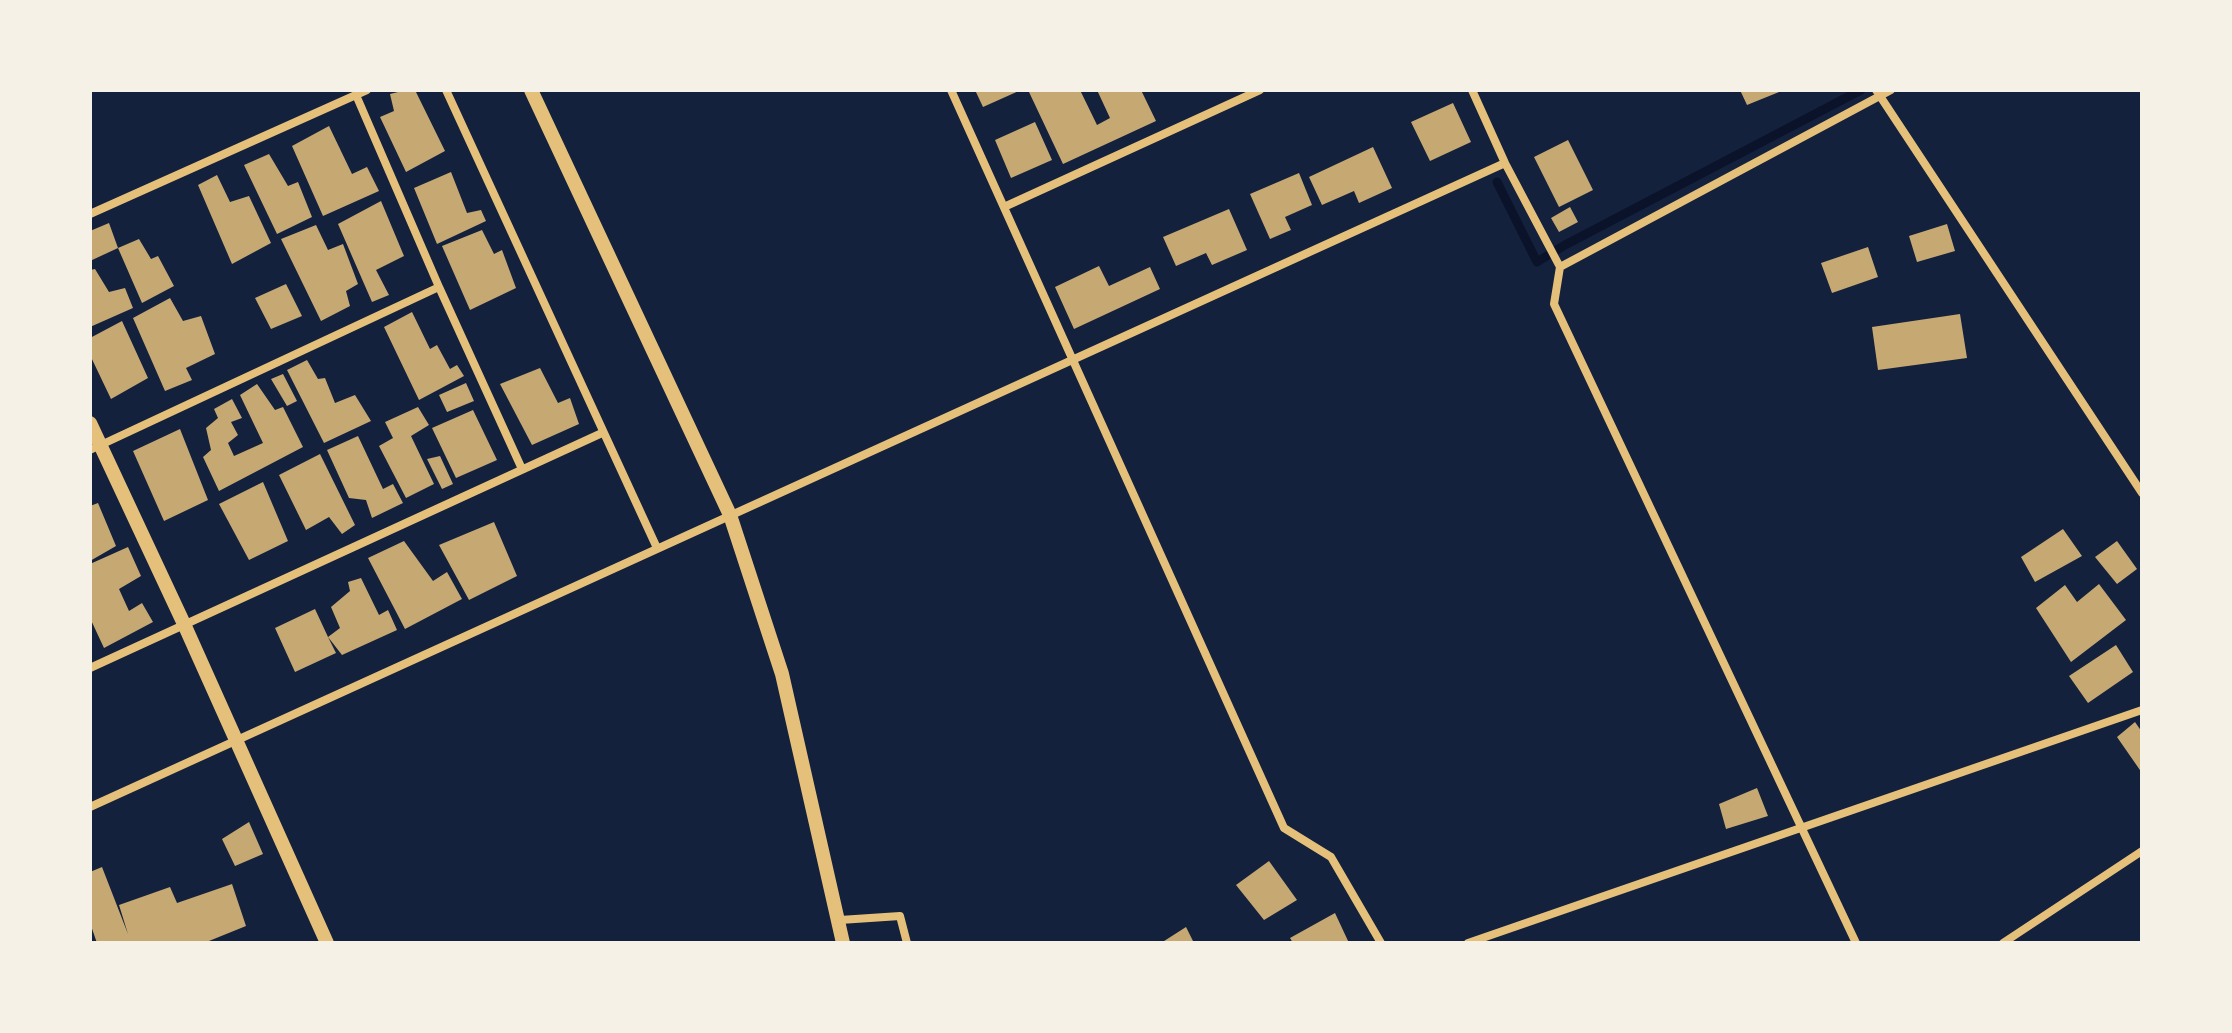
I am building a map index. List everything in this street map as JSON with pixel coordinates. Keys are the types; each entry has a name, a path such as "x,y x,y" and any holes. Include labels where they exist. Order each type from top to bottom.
{"street":[{"path":"90,214 367,90"},
{"path":"446,90 657,548"},
{"path":"531,90 730,515 782,674 843,943"},
{"path":"951,90 1284,828 1331,857 1381,943"},
{"path":"1004,207 1260,90"},
{"path":"1472,90 1505,163 1560,267 1554,304 1856,943"},
{"path":"1560,267 1878,93 1891,90"},
{"path":"1878,93 2142,493"},
{"path":"356,95 522,469"},
{"path":"90,807 1505,163"},
{"path":"95,448 439,287"},
{"path":"90,423 95,448 184,624 327,943"},
{"path":"90,668 602,433"},
{"path":"1468,943 1491,939 1801,827 2142,710"},
{"path":"2003,943 2142,851"},
{"path":"840,920 900,916 907,943"}],"building":[{"path":"415,90 445,151 406,172 380,117 394,111 390,94"},
{"path":"975,90 1021,90 983,107"},
{"path":"1080,90 1097,125 1110,118 1097,90 1141,90 1156,121 1063,164 1029,92"},
{"path":"1740,90 1784,90 1747,105"},
{"path":"1453,103 1471,142 1430,161 1411,122"},
{"path":"1035,122 1052,160 1011,178 995,140"},
{"path":"329,126 352,174 367,167 379,191 323,216 292,146"},
{"path":"1568,140 1593,190 1559,207 1534,157"},
{"path":"1373,147 1392,188 1359,203 1354,191 1322,205 1309,177"},
{"path":"269,154 288,186 298,182 312,217 277,234 244,165"},
{"path":"451,172 467,213 481,210 486,221 437,244 414,188"},
{"path":"1299,173 1312,205 1285,217 1291,230 1270,239 1250,194"},
{"path":"217,175 230,202 249,196 271,243 232,264 198,185"},
{"path":"381,201 404,256 376,270 389,295 372,302 338,224"},
{"path":"1570,207 1578,222 1559,232 1551,218"},
{"path":"1229,209 1247,250 1212,265 1206,253 1176,266 1163,237"},
{"path":"109,223 118,248 90,261 90,231"},
{"path":"1947,224 1955,251 1917,262 1909,236"},
{"path":"316,225 328,250 343,244 358,284 346,291 350,306 321,321 281,239"},
{"path":"482,230 494,254 502,250 516,288 470,310 442,246"},
{"path":"139,239 151,259 158,256 174,286 142,303 118,248"},
{"path":"1868,247 1878,277 1832,293 1821,263"},
{"path":"1099,266 1109,286 1150,267 1160,289 1074,329 1055,287"},
{"path":"95,269 109,292 125,288 133,308 90,327 90,270"},
{"path":"286,284 302,316 271,329 255,298"},
{"path":"170,298 183,321 201,316 215,354 186,368 192,380 165,391 133,318"},
{"path":"412,312 430,349 437,345 450,369 457,365 464,376 419,400 384,327"},
{"path":"1960,314 1967,358 1878,370 1872,327"},
{"path":"122,321 148,378 111,399 90,355 90,338"},
{"path":"307,360 318,379 325,378 335,403 355,395 371,421 324,443 287,370"},
{"path":"540,368 558,403 570,398 579,424 532,445 500,384"},
{"path":"283,374 297,401 287,406 271,379"},
{"path":"466,383 474,401 447,412 439,395"},
{"path":"257,384 275,410 283,407 303,447 219,491 203,457 211,450 206,428 218,418 214,409 232,399 242,418 231,422 238,435 228,443 234,456 263,443 240,395"},
{"path":"418,407 429,425 411,436 434,484 406,498 379,446 393,438 385,422"},
{"path":"473,410 497,460 456,478 432,428"},
{"path":"180,429 208,500 164,521 133,451"},
{"path":"358,436 383,489 393,484 403,503 372,518 366,500 349,498 327,450"},
{"path":"320,454 355,525 342,534 329,517 306,530 279,475"},
{"path":"440,456 453,484 442,489 427,459"},
{"path":"263,482 288,541 249,560 219,504"},
{"path":"98,503 116,546 90,561 90,506"},
{"path":"494,522 517,576 469,600 439,545"},
{"path":"2063,529 2082,556 2035,582 2021,557"},
{"path":"404,541 433,581 447,572 462,599 405,629 368,558"},
{"path":"2117,541 2137,569 2117,584 2095,557"},
{"path":"128,547 141,576 119,589 129,611 142,603 153,622 104,648 90,618 90,564"},
{"path":"361,578 379,615 388,610 397,630 342,655 328,637 340,628 331,607 350,591 348,582"},
{"path":"2099,584 2126,620 2071,662 2036,608 2065,585 2077,602"},
{"path":"315,609 336,653 295,672 275,628"},
{"path":"2116,645 2133,672 2088,703 2069,676"},
{"path":"2135,722 2142,732 2142,773 2117,737"},
{"path":"1757,788 1768,816 1726,829 1719,804"},
{"path":"249,822 263,854 235,866 222,839"},
{"path":"1269,861 1297,900 1264,920 1236,885"},
{"path":"102,867 128,934 119,905 170,887 177,903 232,884 246,926 204,943 97,943 90,923 90,872"},
{"path":"1335,913 1349,943 1293,943 1290,938"},
{"path":"1186,927 1194,943 1161,943"}],"waterway":[{"path":"1497,182 1537,262 1861,90"}]}
